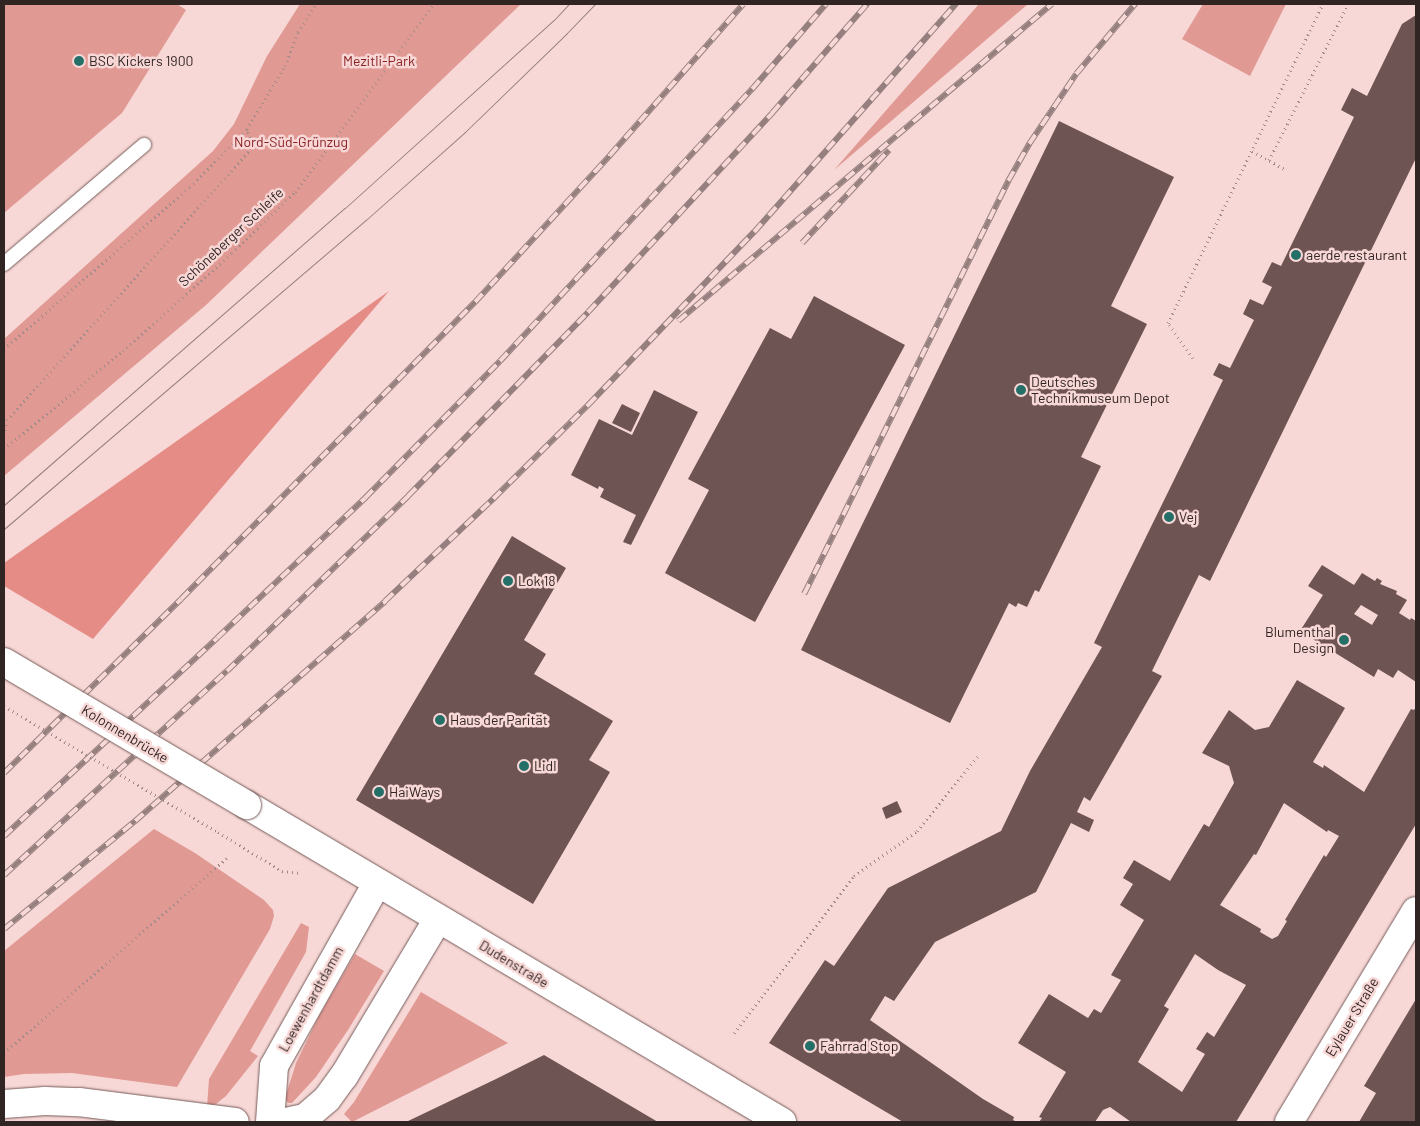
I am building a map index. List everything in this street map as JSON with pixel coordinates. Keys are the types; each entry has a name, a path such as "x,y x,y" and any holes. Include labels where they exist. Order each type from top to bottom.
{"street":[{"name":"Kolonnenbrücke","path":"4,662 247,806"},
{"name":"Dudenstraße","path":"247,806 782,1122"},
{"name":"Loewenhardtdamm","path":"270,1122 274,1066 377,883"},
{"name":"Eylauer Straße","path":"1288,1122 1416,911"},
{"path":"286,1122 305,1118 328,1099 438,919"},
{"path":"4,1104 39,1101 79,1102 235,1122"}],"lane":[{"path":"4,264 144,145"}],"path":[{"path":"4,348 190,187 247,129 285,66 298,32 316,4"},
{"name":"Schöneberger Schleife","path":"4,449 122,351 232,253 295,192 434,4"},
{"path":"1193,358 1168,323 1324,4"},
{"path":"1269,160 1348,4"},
{"path":"4,435 6,420 253,147 247,129"},
{"path":"1252,150 1286,170"},
{"path":"4,706 282,870"},
{"path":"734,1033 854,876 917,831 979,755"},
{"path":"4,1053 227,858"}],"green space":[{"name":"BSC Kickers 1900","path":"4,4 177,4 186,10 122,113 4,213"},
{"name":"Nord-Süd-Grünzug","path":"300,4 521,4 206,305 4,476 4,339 213,151 234,124 267,56"},
{"path":"979,4 1028,4 834,170"},
{"path":"1203,4 1286,4 1250,76 1182,39"},
{"path":"154,829 195,853 264,900 273,910 274,916 270,929 177,1087 72,1073 24,1074 4,1077 4,951"},
{"path":"301,923 309,927 306,952 250,1051 258,1056 226,1096 216,1104 207,1107 209,1079"},
{"path":"355,954 384,971 348,1030 316,1077 292,1103 288,1103 285,1098 296,1063 319,1016"},
{"path":"421,992 508,1043 352,1122 344,1114 354,1102"}],"shaded area":[{"path":"389,291 93,639 4,586 4,563"}],"building":[{"path":"1416,15 1416,158 1210,581 1199,575 1152,671 1162,676 1090,801 1084,797 1077,812 1094,820 1089,832 1071,823 1036,892 935,942 894,1001 885,996 870,1020 983,1099 1014,1117 1013,1120 1017,1122 903,1122 769,1043 825,960 834,966 888,888 1001,831 1030,771 1102,647 1094,643 1223,380 1213,375 1219,363 1230,368 1254,320 1243,314 1250,299 1263,305 1272,287 1262,282 1272,262 1281,266 1354,117 1341,110 1352,88 1367,96 1402,24"},
{"name":"Deutsches Technikmuseum Depot","path":"1059,121 1174,177 1111,306 1147,324 1081,457 1101,466 1039,592 1035,590 1027,607 1018,603 1016,607 1009,603 950,723 801,650"},
{"path":"814,296 905,345 755,622 665,573 709,490 688,479 770,328 791,339"},
{"path":"654,390 698,412 631,545 623,542 636,515 600,497 604,489 599,486 598,489 571,475 599,419 632,435"},
{"path":"622,404 640,413 631,432 612,423"},
{"path":"512,536 566,568 524,640 546,654 534,674 613,721 589,760 610,772 533,904 356,800"},
{"path":"1322,565 1354,585 1362,573 1375,581 1377,578 1382,581 1380,584 1397,591 1396,594 1407,600 1399,613 1410,620 1411,618 1416,621 1416,682 1398,670 1393,678 1378,669 1374,677 1300,631 1323,595 1308,586","holes":["1361,605 1378,615 1372,625 1354,614"]},
{"path":"1297,680 1345,708 1313,762 1323,768 1324,765 1364,792 1411,709 1414,710 1416,707 1416,824 1236,1122 1131,1122 1110,1107 1103,1110 1095,1122 1039,1122 1042,1118 1039,1117 1066,1072 1018,1043 1049,994 1088,1018 1094,1009 1101,1013 1121,980 1111,975 1144,920 1120,905 1133,884 1123,878 1134,860 1170,881 1204,824 1209,827 1234,783 1229,766 1202,753 1229,710 1255,730 1269,727","holes":["1284,803 1327,832 1328,830 1339,836 1326,857 1324,855 1285,920 1287,921 1278,936 1272,939 1260,932 1261,929 1220,905 1254,854 1256,855","1195,954 1218,970 1246,985 1214,1037 1207,1032 1196,1049 1205,1054 1182,1092 1138,1062 1169,1009 1164,1006"]},
{"path":"897,801 902,812 886,819 882,808"},
{"path":"1416,999 1416,1122 1359,1122 1376,1093 1364,1086"},
{"path":"544,1055 658,1122 406,1122 496,1079"}],"tram line":[{"path":"4,505 345,208 554,20 569,4"},
{"path":"4,529 367,219 465,132 595,4"}],"railway":[{"path":"4,773 181,599 475,302 610,155 743,4"},
{"path":"4,836 365,498 500,361 752,89 826,4"},
{"path":"4,875 227,671 408,496 588,312 772,113 867,4"},
{"path":"4,929 135,821 385,601 493,499 588,405 754,232 956,4"},
{"path":"678,321 1052,4"},
{"path":"804,594 1008,181 1029,144 1076,74 1135,4"},
{"path":"802,243 889,150"}],"place":[{"name":"BSC Kickers 1900","path":"79,61"},
{"name":"aerde restaurant","path":"1296,255"},
{"name":"Deutsches Technikmuseum Depot","path":"1021,390"},
{"name":"Vej","path":"1169,517"},
{"name":"Lok 18","path":"508,581"},
{"name":"Blumenthal Design","path":"1344,640"},
{"name":"Haus der Parität","path":"440,720"},
{"name":"Lidl","path":"524,766"},
{"name":"HaiWays","path":"379,792"},
{"name":"Fahrrad Stop","path":"810,1046"}],"park label":[{"name":"Mezitli-Park","path":"379,61"}]}
